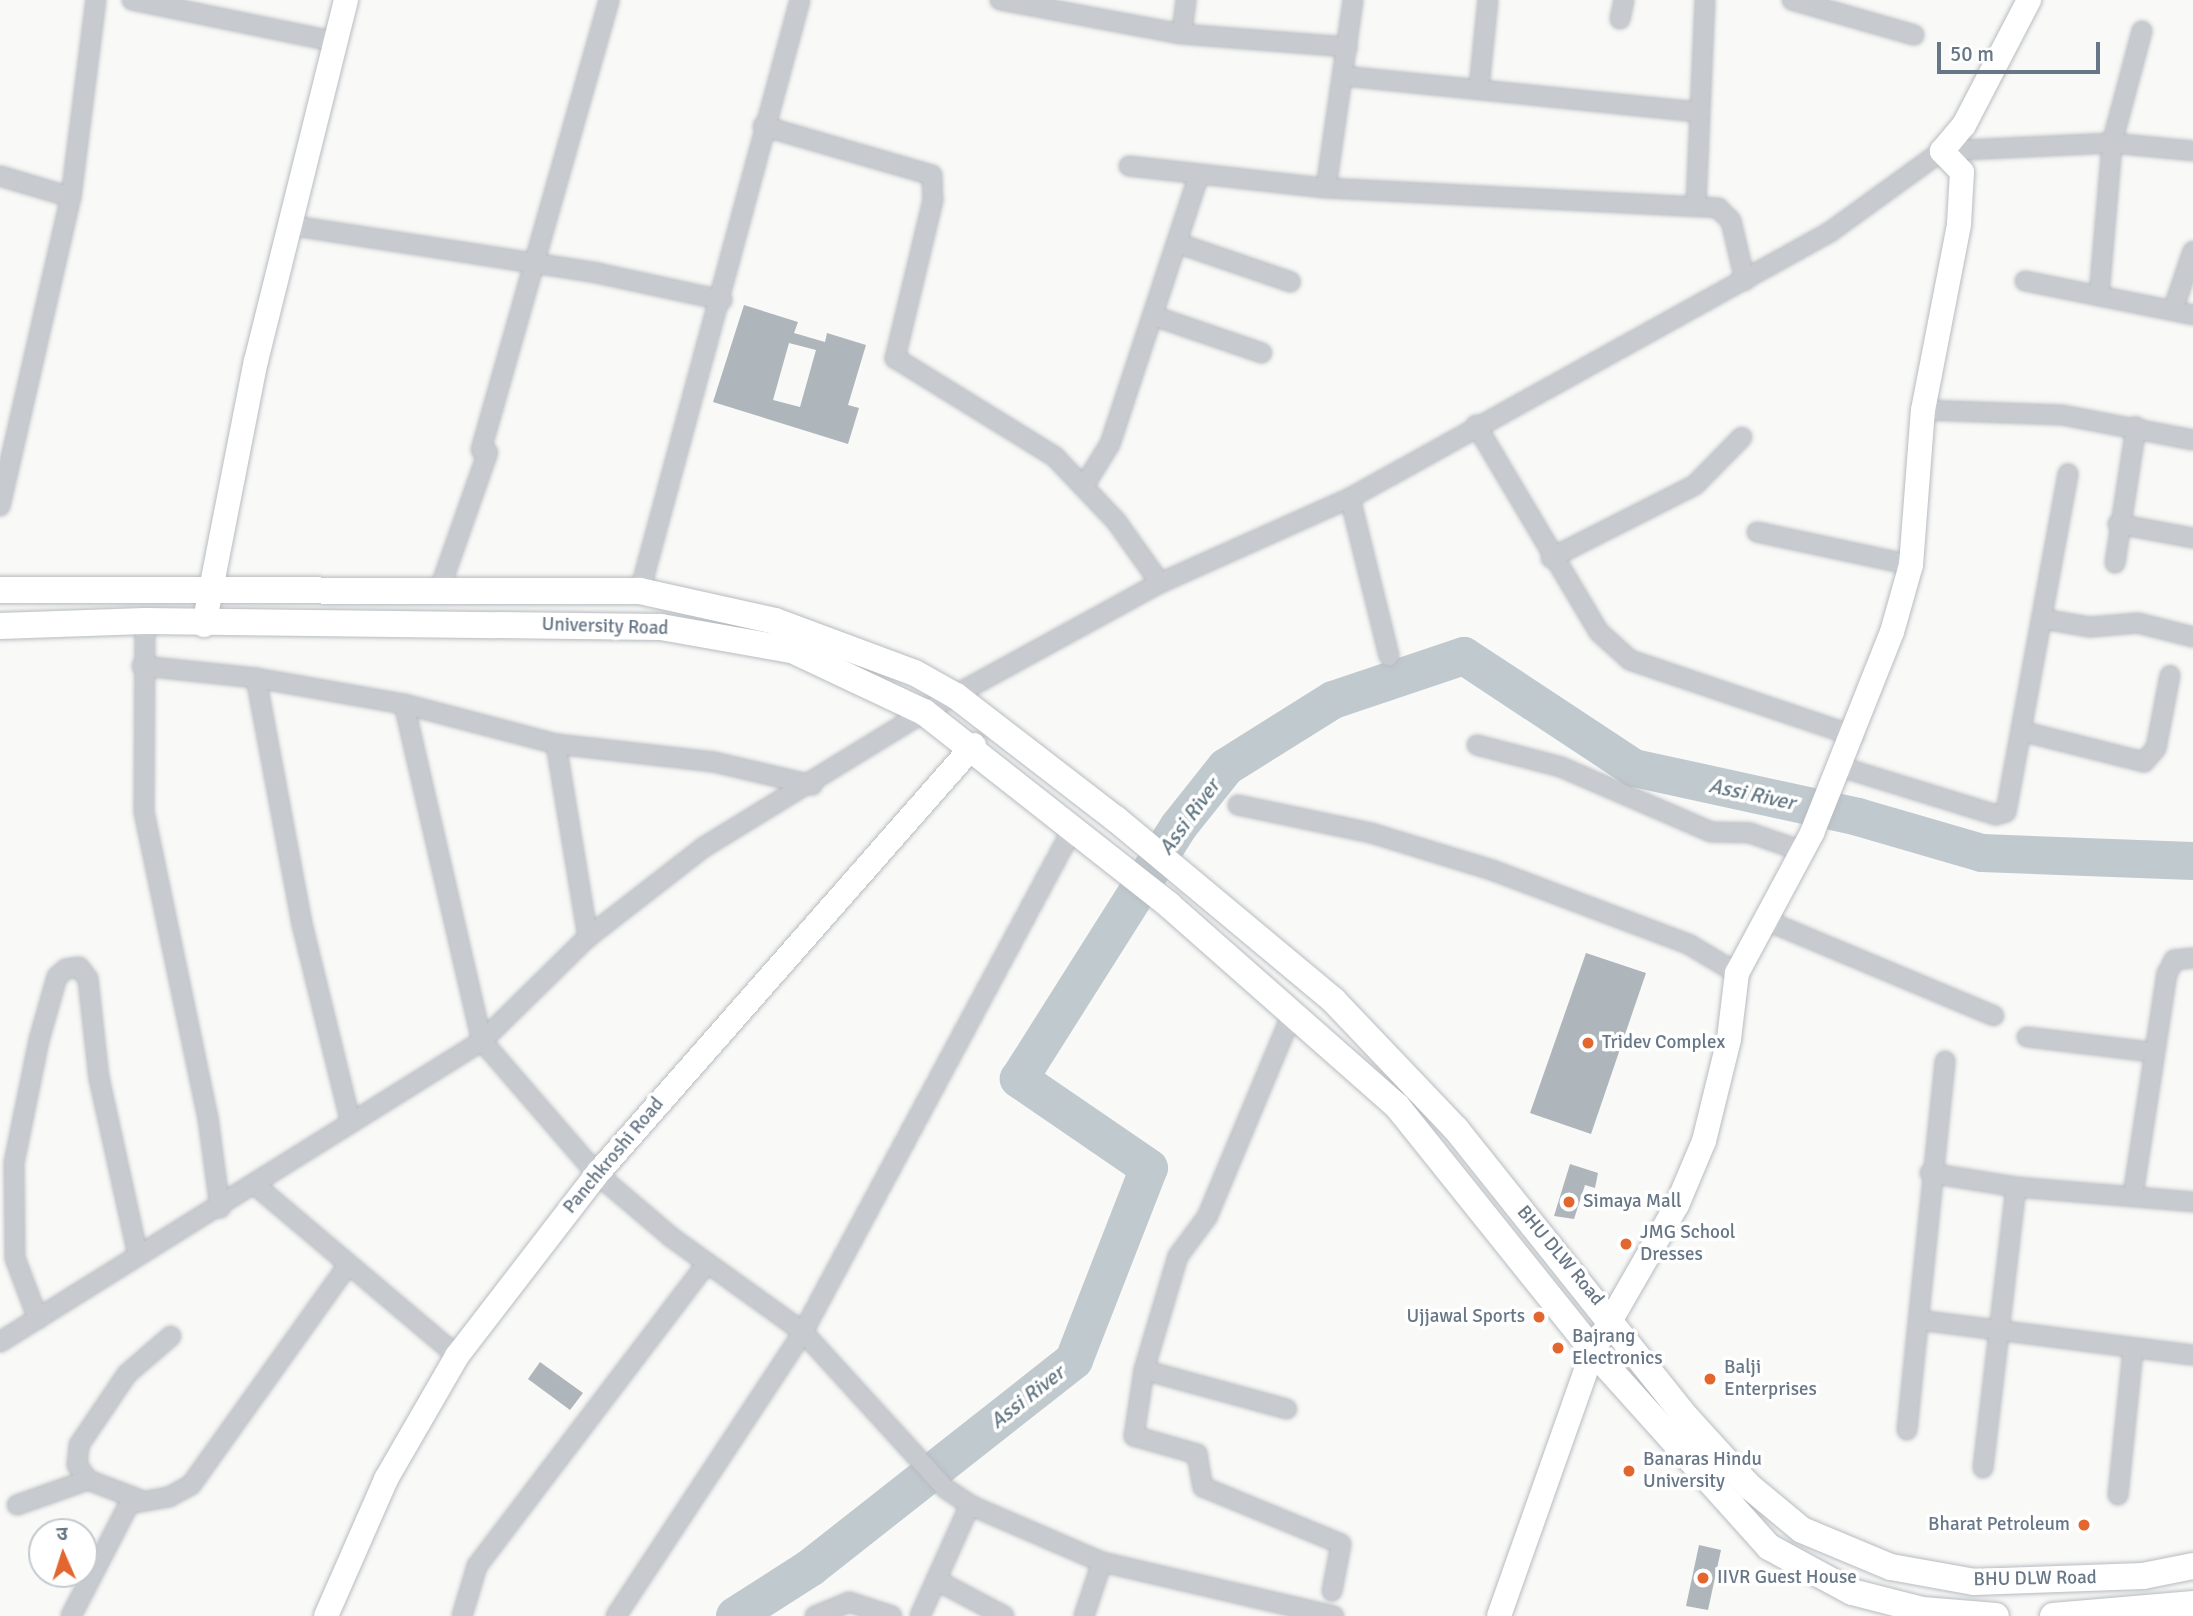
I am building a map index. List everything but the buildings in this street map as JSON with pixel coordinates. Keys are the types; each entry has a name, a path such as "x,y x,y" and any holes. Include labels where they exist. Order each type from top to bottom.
{"main road":[{"name":"BHU DLW Road","path":"0,590 640,591 832,639 957,696 1116,819 1333,1000 1398,1066 1612,1319 1686,1417 1750,1488 1802,1530 1839,1549 1891,1567 1974,1581 2143,1576 2193,1566"},
{"name":"University Road","path":"0,626 145,621 204,625 661,626 792,650 924,712 974,744 1101,852 1169,905"},
{"name":"BHU DLW Road","path":"1169,905 1397,1106 1593,1351 1769,1547 1852,1591 1922,1610 1996,1616"},
{"name":"BHU DLW Road","path":"2053,1616 2193,1604"}],"street":[{"path":"0,506 71,197 96,0"},
{"path":"132,0 336,42"},
{"path":"204,625 288,225 346,0"},
{"path":"439,592 484,451 609,0"},
{"path":"640,591 722,300 763,126 800,0"},
{"path":"1000,0 1182,34 1347,47"},
{"path":"1182,34 1186,0"},
{"path":"1326,188 1353,0"},
{"path":"1479,88 1488,0"},
{"path":"1620,19 1624,0"},
{"path":"1696,205 1696,112 1705,0"},
{"path":"1793,0 1914,35"},
{"path":"0,1342 138,1255 220,1208 350,1119 482,1041 588,937 704,847 812,785 924,712 1160,583 1350,498 1476,425 1745,280 1881,198 1942,151 1964,125 2029,0"},
{"path":"2099,296 2112,142 2142,31"},
{"path":"1344,76 1696,112"},
{"path":"763,126 932,175 933,200 895,358 1015,429 1084,485 1160,583"},
{"path":"1942,151 2112,142 2193,151"},
{"path":"1499,1616 1593,1351 1676,1205 1704,1141 1729,1039 1737,973 1807,842 1854,736 1911,565 1923,410 1962,196 1962,172 1942,151"},
{"path":"1129,166 1198,178 1326,188 1696,205 1727,214 1745,280"},
{"path":"0,176 71,197"},
{"path":"1084,485 1110,444 1198,178"},
{"path":"288,225 537,264 722,300"},
{"path":"1177,243 1291,282"},
{"path":"2173,310 2193,251"},
{"path":"2025,281 2193,315"},
{"path":"1154,316 1262,353"},
{"path":"1923,410 2062,415 2193,440"},
{"path":"1476,425 1551,558 1600,632 1630,660 1854,736"},
{"path":"2115,563 2136,427"},
{"path":"1551,558 1695,485 1742,436"},
{"path":"1836,778 1996,815 2011,803 2021,731 2068,474"},
{"path":"1350,498 1389,656"},
{"path":"2119,524 2193,538"},
{"path":"1757,533 1911,565"},
{"path":"2043,619 2090,627 2138,623 2193,637"},
{"path":"145,621 142,666 144,812 208,1118 220,1208"},
{"path":"142,666 256,678 404,704 556,744 714,762 812,785"},
{"path":"2021,731 2144,762 2156,748 2169,675"},
{"path":"256,678 302,924 350,1119"},
{"path":"404,704 482,1041 597,1174 707,1263 803,1332 945,1488 970,1505 1102,1562 1323,1615"},
{"path":"556,744 588,937"},
{"name":"Panchkroshi Road","path":"326,1616 386,1479 457,1356 597,1174 974,744"},
{"path":"1476,745 1561,767 1711,832 1750,833 1807,842"},
{"path":"1238,805 1468,862 1690,945 1737,973"},
{"path":"616,1616 803,1332 1073,828"},
{"path":"1765,920 1994,1016"},
{"path":"2133,1195 2151,1052 2167,974 2174,960 2193,958"},
{"path":"38,1319 15,1258 14,1163 39,1040 57,977 66,968 79,967 88,979 99,1078 138,1255"},
{"path":"1292,1014 1207,1217 1178,1256 1144,1370 1134,1436 1197,1454 1202,1487 1340,1544 1332,1591"},
{"path":"2027,1037 2151,1052"},
{"path":"1907,1430 1919,1320 1930,1173 1945,1061"},
{"path":"1930,1173 2016,1187 2193,1202"},
{"path":"254,1185 457,1356"},
{"path":"1983,1468 2016,1187"},
{"path":"462,1616 477,1566 707,1263"},
{"path":"171,1336 127,1374 84,1433 78,1465 88,1480 138,1499 169,1497 191,1485 348,1265"},
{"path":"1919,1320 2193,1355"},
{"path":"2118,1495 2133,1349"},
{"path":"1144,1370 1287,1409"},
{"path":"17,1505 88,1480"},
{"path":"71,1616 122,1512 138,1499"},
{"path":"920,1616 970,1505"},
{"path":"1084,1616 1102,1562"},
{"path":"936,1580 1004,1616"},
{"path":"815,1616 849,1602 892,1616"}],"waterway":[{"name":"Assi River","path":"735,1616 810,1568 1074,1360 1149,1168 1019,1079 1179,826 1226,767 1333,700 1464,656 1634,768 1858,817 1982,853 2193,861"}],"place":[{"name":"Tridev Complex","path":"1588,1043"},
{"name":"Simaya Mall","path":"1569,1202"},
{"name":"JMG School Dresses","path":"1626,1244"},
{"name":"Ujjawal Sports","path":"1539,1317"},
{"name":"Bajrang Electronics","path":"1558,1348"},
{"name":"Balji Enterprises","path":"1710,1379"},
{"name":"Banaras Hindu University","path":"1629,1471"},
{"name":"Bharat Petroleum","path":"2084,1525"},
{"name":"IIVR Guest House","path":"1703,1578"}]}
